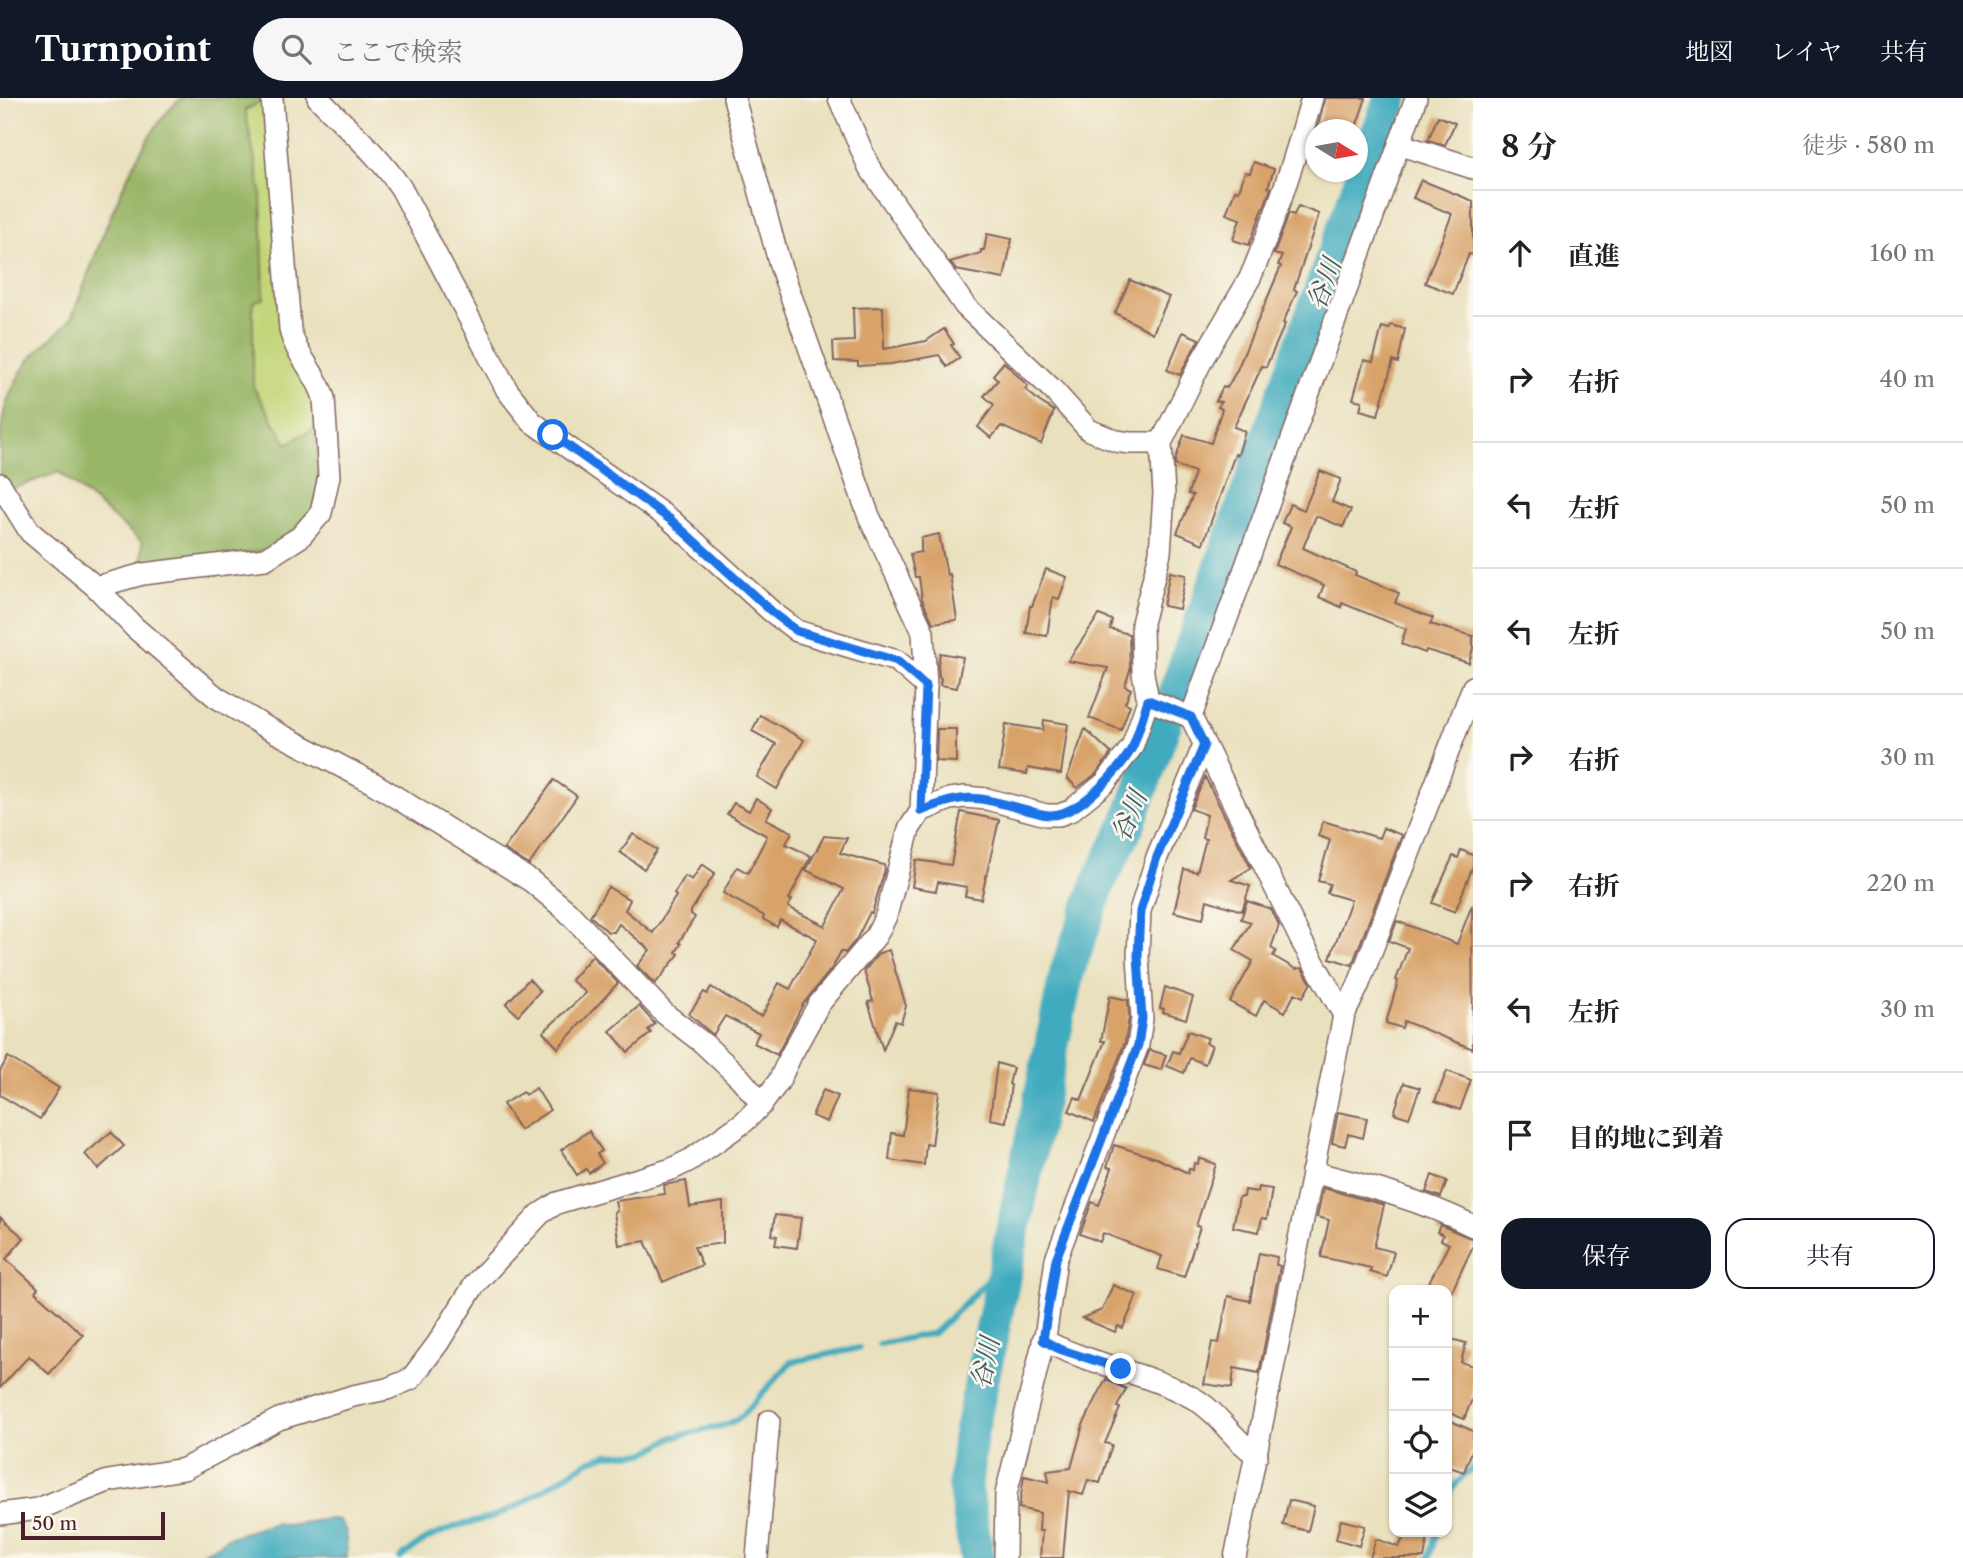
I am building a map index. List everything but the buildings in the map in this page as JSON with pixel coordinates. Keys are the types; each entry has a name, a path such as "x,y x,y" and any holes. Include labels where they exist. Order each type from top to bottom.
{"street":[{"path":"96,587 142,574 265,559 300,537 321,513 329,476 324,398 292,343 272,98"},
{"path":"318,98 364,141 401,188 507,390 526,416 671,520 771,611 797,631 897,661 926,686"},
{"path":"0,1514 38,1508 108,1481 184,1469 279,1419 411,1378 438,1343 474,1284 540,1214 557,1203 672,1169 690,1160 744,1122 779,1081 819,1004 876,936 886,916 909,829 921,811 926,686 923,632 868,514 854,476 780,265 734,98"},
{"path":"839,98 869,167 965,306 1046,383 1089,430 1116,441 1161,443"},
{"path":"921,811 950,799 965,797 987,799 1046,815 1059,815 1070,811 1105,783 1132,747 1152,702 1143,673 1142,623 1160,553 1164,494 1161,443 1174,412 1250,278 1303,132 1312,98"},
{"path":"1186,715 1416,98"},
{"path":"1399,144 1473,168"},
{"path":"0,484 30,532 96,587 134,627 216,697 271,730 373,783 547,893 665,1014 731,1069 762,1104"},
{"path":"1235,1558 1344,1015 1363,973 1473,687"},
{"path":"1152,702 1186,715 1204,745 1302,942 1344,1015"},
{"path":"1005,1558 1006,1494 1043,1340 1056,1259 1138,1045 1142,1019 1138,946 1140,911 1157,857 1204,745"},
{"path":"1312,1172 1396,1194 1443,1211 1473,1226"},
{"path":"1043,1340 1059,1349 1096,1360 1194,1398 1213,1412 1244,1447 1256,1455"},
{"path":"757,1558 769,1421"}],"green space":[{"path":"182,98 267,98 245,110 261,191 264,298 253,302 253,387 287,444 317,427 319,497 306,521 270,550 141,568 142,542 59,472 12,489 0,475 0,442 7,402 19,375 34,354 72,317 104,231 132,168 164,116"},
{"path":"267,98 286,328 319,409 314,415 317,427 287,444 253,387 253,302 245,110"}],"water":[{"path":"339,1520 346,1531 347,1558 202,1558 202,1553 227,1538 275,1523 286,1525"}],"waterway":[{"name":"谷川","path":"977,1558 965,1486 970,1437 1067,972 1099,882 1128,824 1391,98"},
{"path":"879,1344 934,1333 1008,1261"},
{"path":"400,1558 426,1539 457,1526 490,1518 521,1504 587,1462 606,1455 646,1453 673,1437 722,1426 739,1419 791,1362 859,1348"},
{"path":"1452,1488 1473,1467"},
{"path":"1429,1558 1435,1537"},
{"path":"179,1558 202,1556"}],"route":[{"path":"553,435 671,520 771,611 797,631 897,661 926,686 921,811 950,799 965,797 987,799 1046,815 1059,815 1070,811 1116,771 1132,747 1148,700 1191,717 1204,745 1157,857 1137,927 1142,997 1138,1045 1056,1259 1043,1340 1059,1349 1121,1369"}]}
